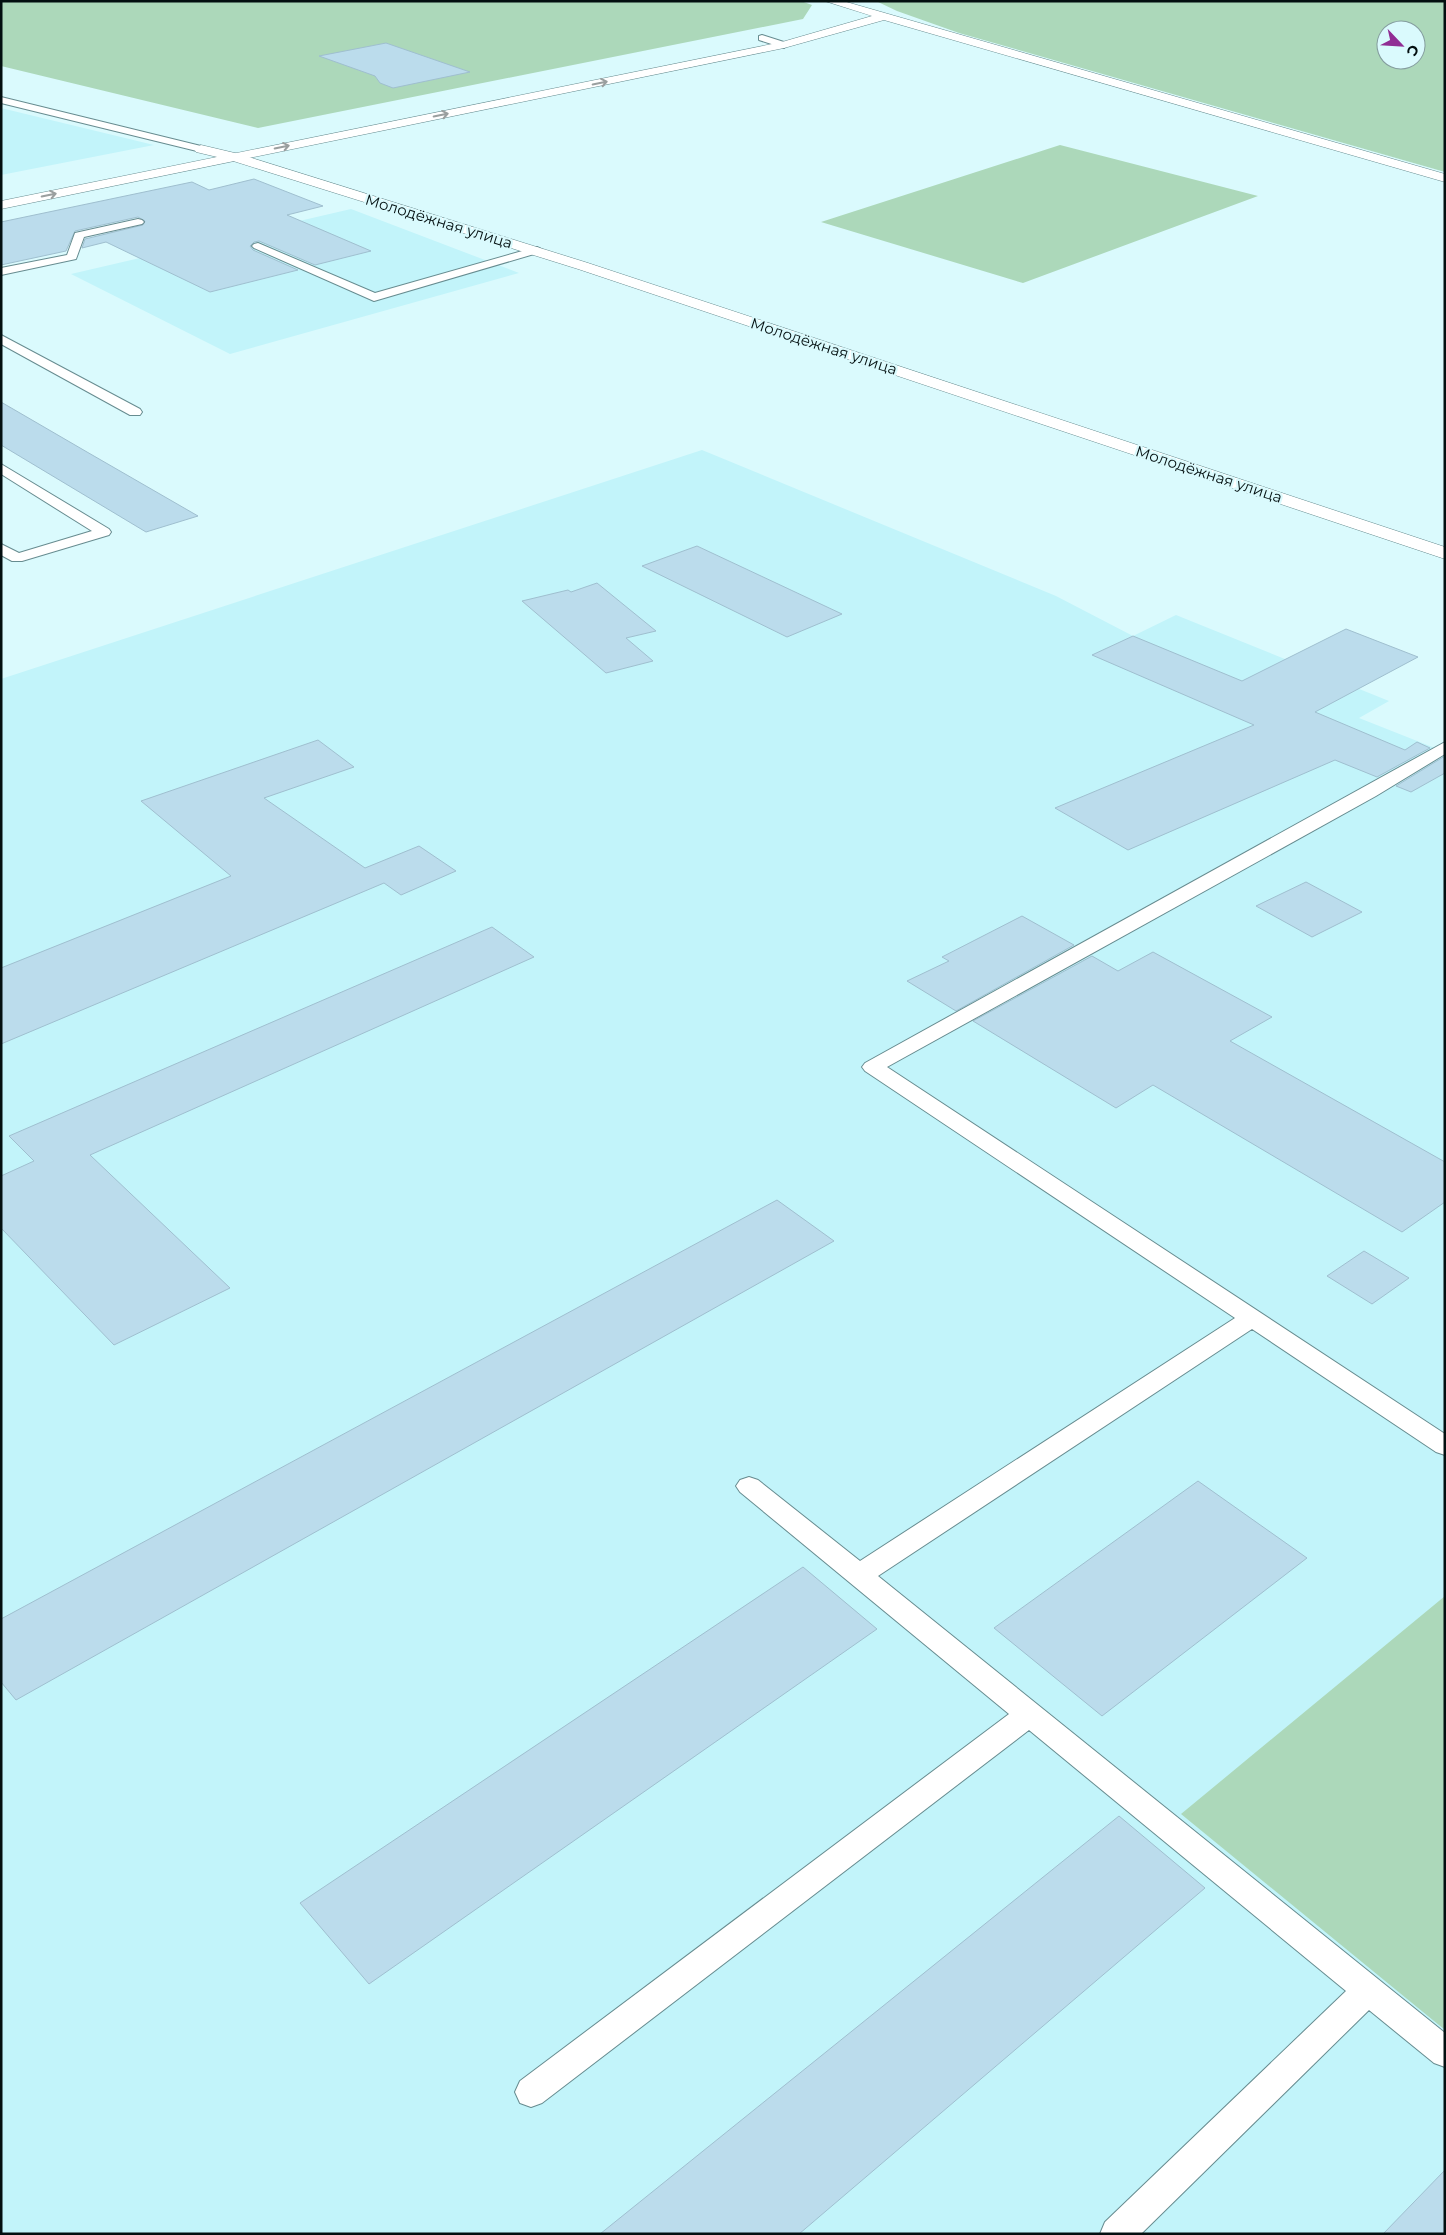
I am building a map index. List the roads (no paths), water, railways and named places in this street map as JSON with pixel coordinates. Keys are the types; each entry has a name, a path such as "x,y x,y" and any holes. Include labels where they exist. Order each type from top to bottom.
{"street":[{"path":"830,1 882,18 1445,178"},
{"path":"598,70 762,38 882,18"},
{"path":"1,205 232,150 784,45 882,18"},
{"path":"173,155 201,149"},
{"name":"Молодёжная улица","path":"201,149 232,150 1445,553"}],"lane":[{"path":"762,38 784,45"},
{"path":"1,100 201,149"},
{"path":"1,272 72,257 79,235 138,222"},
{"path":"258,246 374,297 537,250"},
{"path":"1,339 134,412"},
{"path":"1,468 104,532 17,558 1,548"},
{"path":"1445,747 1370,792 872,1067 1445,1446"},
{"path":"859,1575 1252,1318"},
{"path":"749,1486 1445,2053"},
{"path":"531,2092 1030,1714"},
{"path":"1117,2234 1368,1990"}]}
